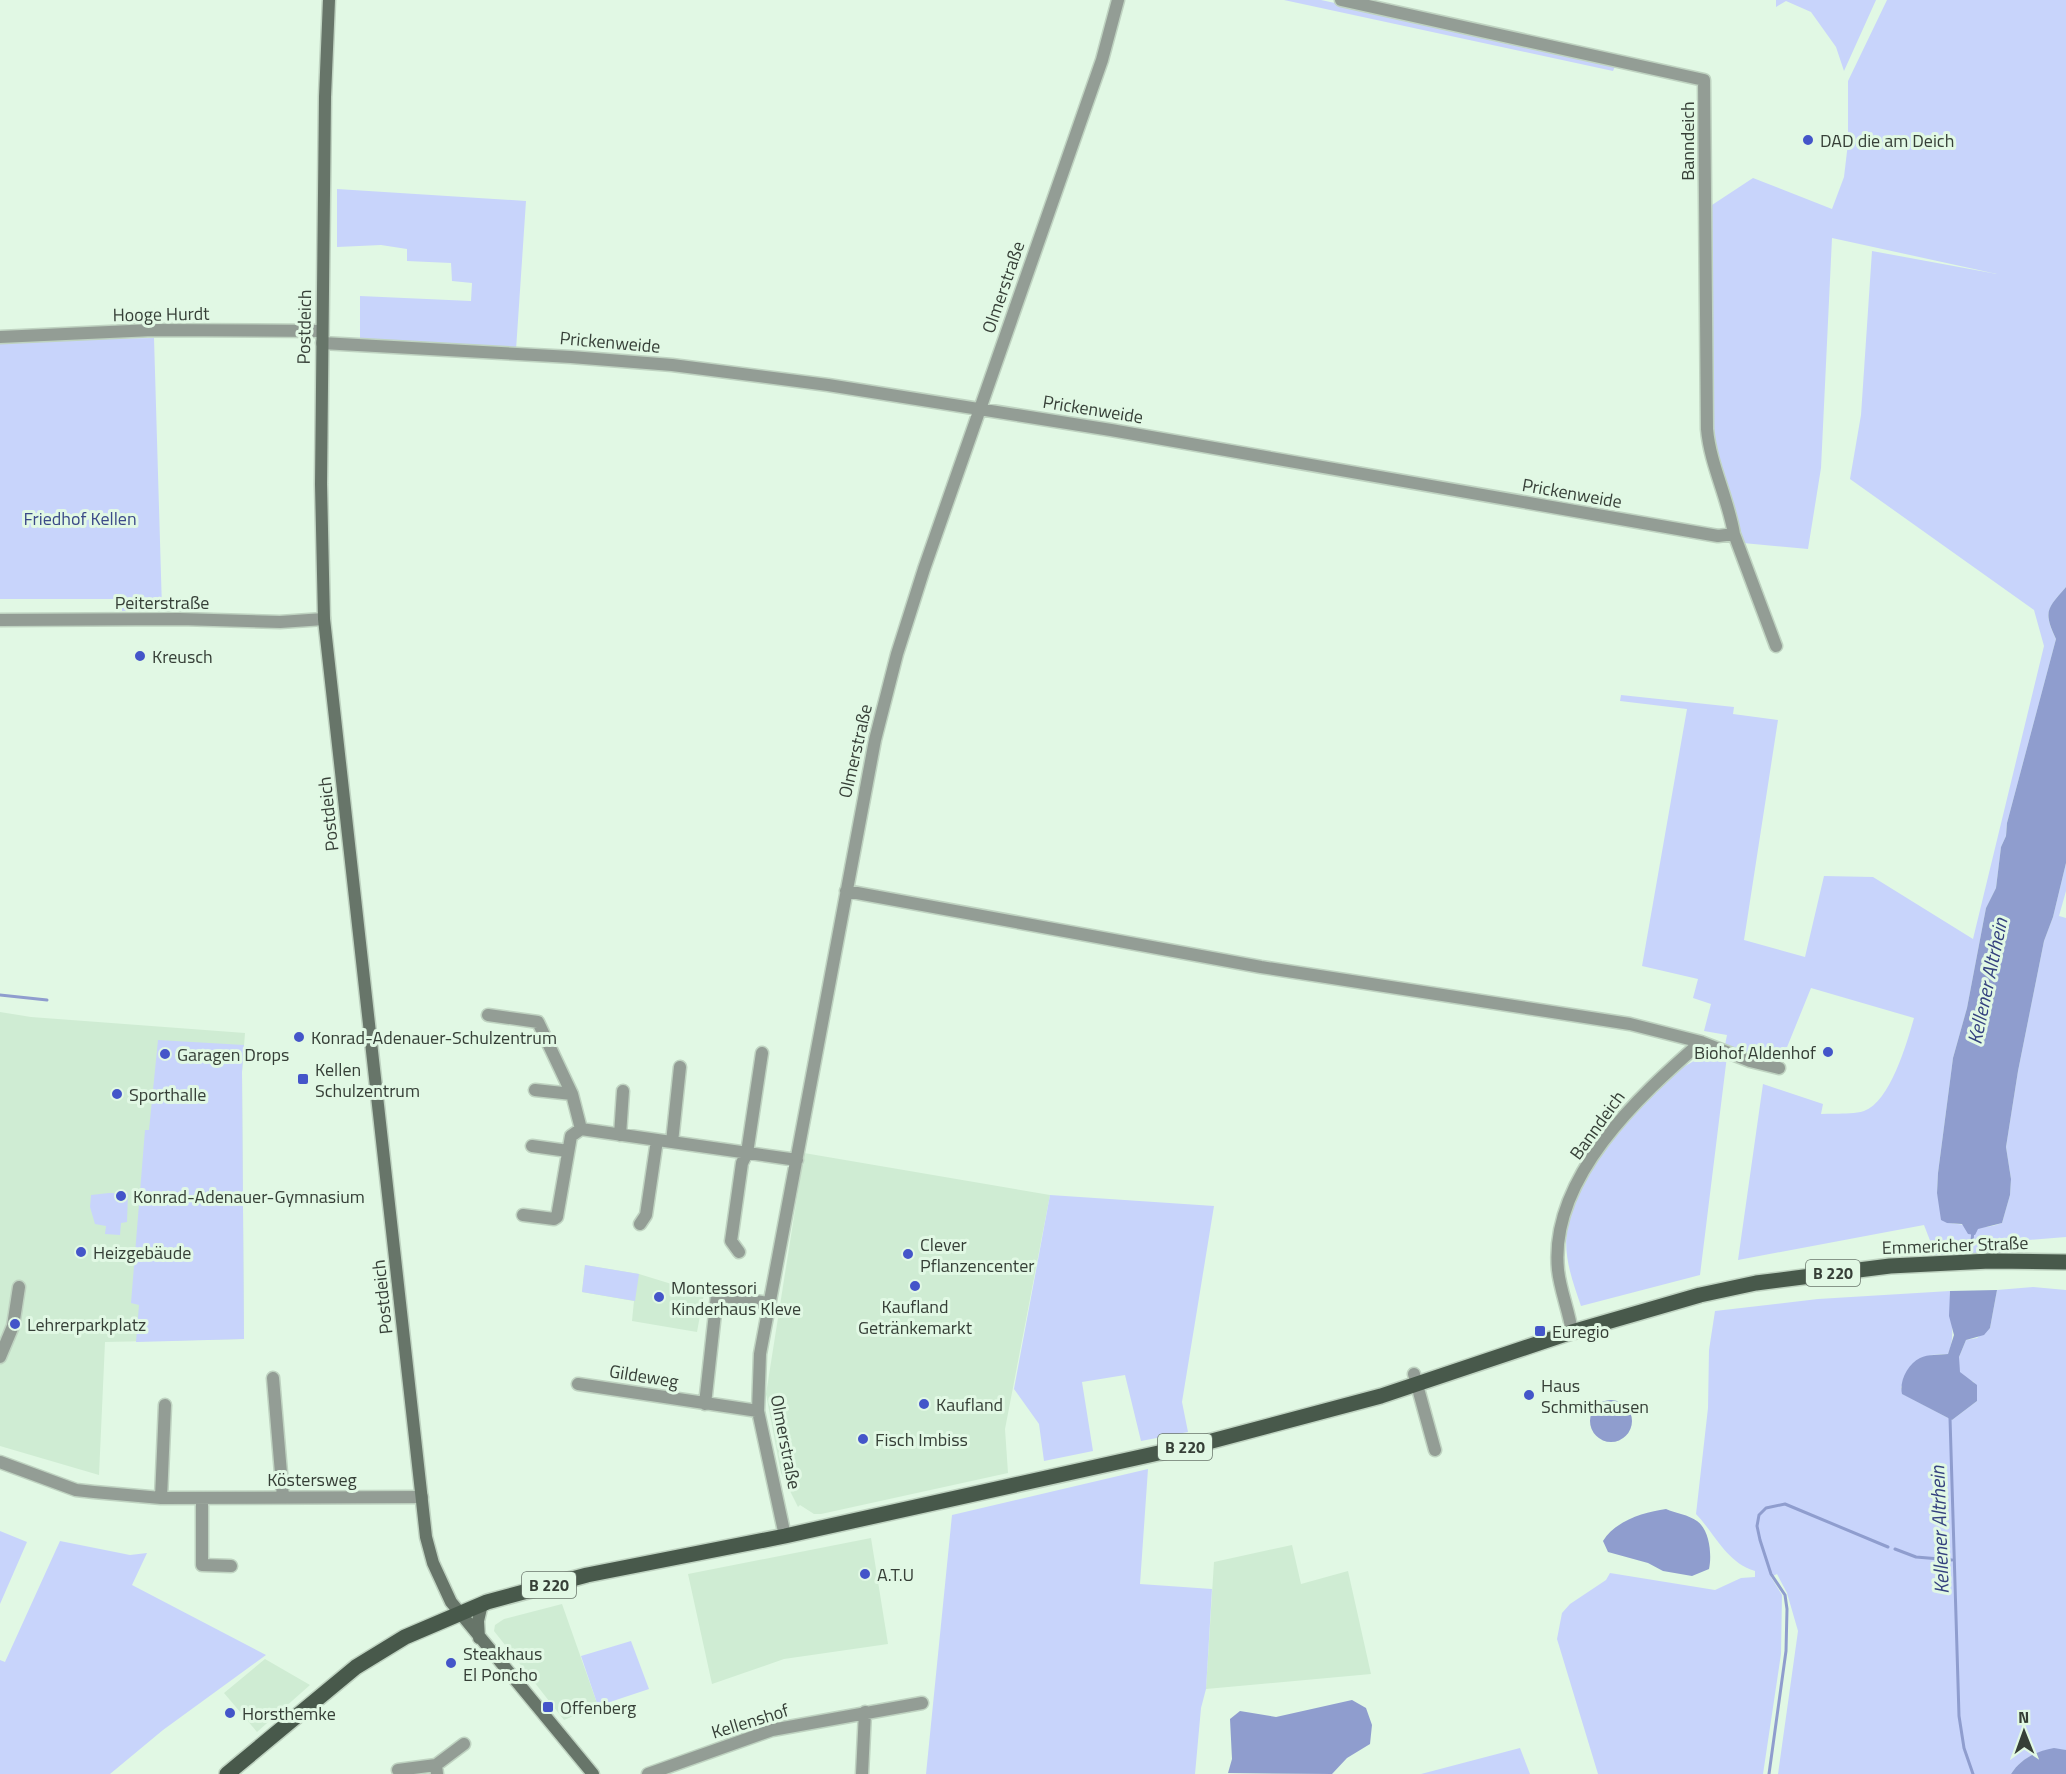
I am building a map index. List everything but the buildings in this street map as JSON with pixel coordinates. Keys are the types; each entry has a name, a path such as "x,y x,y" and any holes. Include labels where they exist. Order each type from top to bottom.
{"main road":[{"name":"Postdeich","path":"329,0 322,337 321,484 324,619 426,1537 433,1563 446,1592 459,1612 593,1774"},
{"name":"Emmericher Straße","path":"1572,1332 1756,1283 1837,1272 1944,1262 2066,1262"},
{"name":"B 220","path":"227,1774 356,1667 405,1637 482,1604 587,1575 785,1536 1208,1442 1337,1409 1416,1379 1572,1332"},
{"path":"479,1638 478,1621 482,1604"}],"street":[{"name":"Olmerstraße","path":"785,1536 758,1411 760,1354 875,740 897,654 979,409 1102,60 1118,0"},
{"name":"Banndeich","path":"1341,0 1704,80 1707,429 1708,444 1730,510 1734,534"},
{"name":"Hooge Hurdt","path":"0,337 153,330 322,337"},
{"name":"Prickenweide","path":"322,337 672,365 828,385 1718,536 1734,534"},
{"path":"1734,534 1776,646"},
{"name":"Peiterstraße","path":"0,620 180,619 280,622 324,619"},
{"path":"846,891 1261,967 1630,1024 1701,1042 1750,1061 1779,1068"},
{"path":"488,1015 538,1022 572,1094 581,1129"},
{"name":"Banndeich","path":"1572,1332 1558,1270 1560,1233 1570,1196 1605,1140 1643,1093 1701,1042"},
{"path":"740,1252 731,1241 742,1162 747,1153 762,1053"},
{"path":"672,1142 680,1066"},
{"path":"535,1090 572,1094"},
{"path":"620,1135 623,1091"},
{"path":"523,1215 554,1219 557,1217 571,1136 581,1129 797,1160"},
{"path":"640,1224 646,1215 657,1140"},
{"path":"532,1146 568,1151"},
{"path":"0,1357 13,1326 19,1287"},
{"path":"705,1404 717,1295 768,1303"},
{"path":"273,1378 284,1497"},
{"path":"1416,1379 1435,1450"},
{"name":"Gildeweg","path":"578,1384 758,1411"},
{"path":"162,1498 165,1406"},
{"name":"Köstersweg","path":"0,1462 76,1490 162,1498 422,1497"},
{"path":"202,1498 202,1565 231,1566"},
{"name":"Kellenshof","path":"648,1774 772,1730 922,1703"},
{"path":"862,1774 865,1712"},
{"path":"398,1770 436,1770 464,1744"}],"shaded area":[{"name":"Konrad-Adenauer-Gymnasium","path":"0,1012 31,1017 245,1033 242,1072 244,1339 105,1342 99,1475 0,1446"},
{"path":"804,1153 1050,1195 1005,1429 1008,1473 821,1514 814,1514 800,1505 798,1507 781,1473 766,1394"},
{"name":"Montessori Kinderhaus Kleve","path":"585,1265 639,1274 704,1294 697,1332 632,1321 634,1301 582,1292"},
{"path":"871,1538 888,1644 784,1659 712,1684 688,1574"},
{"path":"1292,1545 1301,1584 1348,1571 1371,1674 1206,1689 1214,1562"},
{"path":"562,1604 598,1706 564,1720 494,1631 495,1625 504,1619"},
{"path":"265,1659 310,1685 257,1732 224,1693"}],"green space":[{"path":"1284,0 1321,0 1616,64 1613,71"},
{"path":"1776,0 1876,0 1844,71 1836,47 1811,12 1786,1 1776,7"},
{"path":"1887,0 2066,0 2066,587 2049,611 2049,623 2056,639 2007,823 2006,836 2001,847 1996,888 1986,908 1967,1008 1953,1058 1937,1193 1947,1223 1986,1227 2002,1223 2010,1195 2011,1179 2006,1147 2018,1071 2044,941 2053,917 2066,863 2066,891 2059,916 2066,918 2066,1237 2016,1241 2011,1254 1936,1256 1924,1225 1738,1260 1763,1084 1823,1104 1821,1114 1864,1111 1882,1096 1889,1084 1902,1056 1914,1018 1811,988 1781,1062 1755,1057 1725,1045 1727,1035 1704,1031 1711,1004 1693,998 1698,979 1642,966 1687,709 1620,701 1621,695 1734,707 1733,714 1778,720 1744,940 1805,957 1824,876 1873,877 1973,939 2044,646 2034,610 1850,479 1861,415 1872,251 1997,274 1832,238 1821,468 1808,549 1743,543 1711,438 1709,211 1712,205 1753,178 1832,209 1844,177 1848,143 1848,81"},
{"path":"337,189 526,201 516,350 360,338 360,296 471,301 472,283 452,281 451,263 407,261 407,249 381,245 337,247"},
{"name":"Friedhof Kellen","path":"154,338 162,609 122,611 122,599 0,599 0,341"},
{"path":"158,1040 244,1045 242,1072 244,1339 136,1342 139,1305 131,1303 145,1130 149,1130"},
{"path":"1713,1053 1727,1056 1700,1275 1581,1306 1569,1266 1566,1236 1575,1203 1587,1177 1623,1124 1645,1099 1691,1063"},
{"path":"128,1193 127,1222 121,1223 120,1235 105,1234 106,1226 95,1224 90,1207 91,1195"},
{"path":"1050,1195 1214,1206 1182,1402 1188,1432 1141,1441 1125,1375 1082,1382 1093,1451 1044,1461 1039,1424 1014,1389"},
{"path":"585,1265 639,1274 635,1301 582,1292"},
{"path":"2033,1287 2066,1290 2066,1750 2042,1751 2028,1757 2011,1774 1778,1774 1798,1631 1787,1593 1777,1574 1771,1577 1782,1595 1781,1654 1763,1774 1598,1774 1557,1639 1562,1613 1570,1604 1606,1580 1610,1573 1715,1590 1741,1578 1755,1577 1755,1571 1745,1567 1729,1555 1696,1514 1708,1408 1709,1350 1715,1311 1818,1299 1950,1291 1952,1339 1948,1354 1931,1355 1901,1387 1903,1394 1952,1420 1977,1401 1974,1382 1959,1372 1959,1357 1966,1340 1977,1338 1990,1328 1997,1290"},
{"path":"1148,1469 1140,1584 1212,1589 1206,1689 1201,1708 1195,1774 926,1774 952,1515"},
{"path":"0,1531 27,1542 0,1604"},
{"path":"60,1541 130,1555 147,1553 132,1585 266,1655 163,1730 110,1774 0,1774 0,1660 5,1662"},
{"path":"631,1641 649,1689 598,1706 581,1656"},
{"path":"1520,1748 1530,1774 1421,1774"}],"water":[{"path":"2066,587 2066,863 2053,917 2044,941 2018,1071 2006,1147 2011,1179 2010,1195 2002,1223 1978,1229 1975,1235 1968,1234 1962,1224 1947,1223 1941,1220 1937,1193 1953,1058 1967,1008 1986,908 1996,888 2001,847 2006,836 2007,823 2056,639 2049,622 2049,611"},
{"path":"1997,1290 1990,1328 1984,1335 1966,1340 1959,1357 1960,1372 1977,1385 1977,1401 1952,1420 1902,1394 1903,1378 1916,1361 1927,1356 1948,1354 1954,1335 1949,1316 1950,1291"},
{"path":"1611,1400 1619,1401 1626,1406 1631,1413 1631,1429 1626,1436 1619,1441 1611,1442 1603,1441 1596,1436 1591,1429 1590,1421 1591,1413 1596,1406 1603,1401"},
{"path":"1666,1509 1690,1517 1705,1530 1709,1544 1709,1569 1692,1576 1663,1571 1648,1563 1608,1552 1603,1541 1615,1528 1640,1515"},
{"path":"1352,1700 1366,1708 1372,1725 1370,1744 1347,1758 1332,1774 1228,1773 1232,1759 1230,1719 1240,1711 1276,1717"},
{"path":"2054,1748 2066,1750 2066,1774 2011,1774 2019,1764 2030,1757"}],"waterway":[{"path":"0,995 47,1000"},
{"name":"Kellener Altrhein","path":"1972,1241 1973,1230"},
{"name":"Kellener Altrhein","path":"1950,1418 1959,1716 1964,1748 1973,1774"},
{"path":"1769,1774 1786,1651 1787,1609 1785,1595 1771,1574 1760,1540 1757,1526 1759,1515 1766,1508 1785,1504 1888,1547"},
{"path":"1895,1549 1916,1557 1952,1560"}],"place":[{"name":"DAD die am Deich","path":"1808,140"},
{"name":"Kreusch","path":"140,656"},
{"name":"Konrad-Adenauer-Schulzentrum","path":"299,1037"},
{"name":"Biohof Aldenhof","path":"1828,1052"},
{"name":"Garagen Drops","path":"165,1054"},
{"name":"Kellen Schulzentrum","path":"303,1079"},
{"name":"Sporthalle","path":"117,1094"},
{"name":"Konrad-Adenauer-Gymnasium","path":"121,1196"},
{"name":"Heizgebäude","path":"81,1252"},
{"name":"Clever Pflanzencenter","path":"908,1254"},
{"name":"Kaufland Getränkemarkt","path":"915,1286"},
{"name":"Montessori Kinderhaus Kleve","path":"659,1297"},
{"name":"Lehrerparkplatz","path":"15,1324"},
{"name":"Euregio","path":"1540,1331"},
{"name":"Haus Schmithausen","path":"1529,1395"},
{"name":"Kaufland","path":"924,1404"},
{"name":"Fisch Imbiss","path":"863,1439"},
{"name":"A.T.U","path":"865,1574"},
{"name":"Steakhaus El Poncho","path":"451,1663"},
{"name":"Offenberg","path":"548,1707"},
{"name":"Horsthemke","path":"230,1713"}]}
